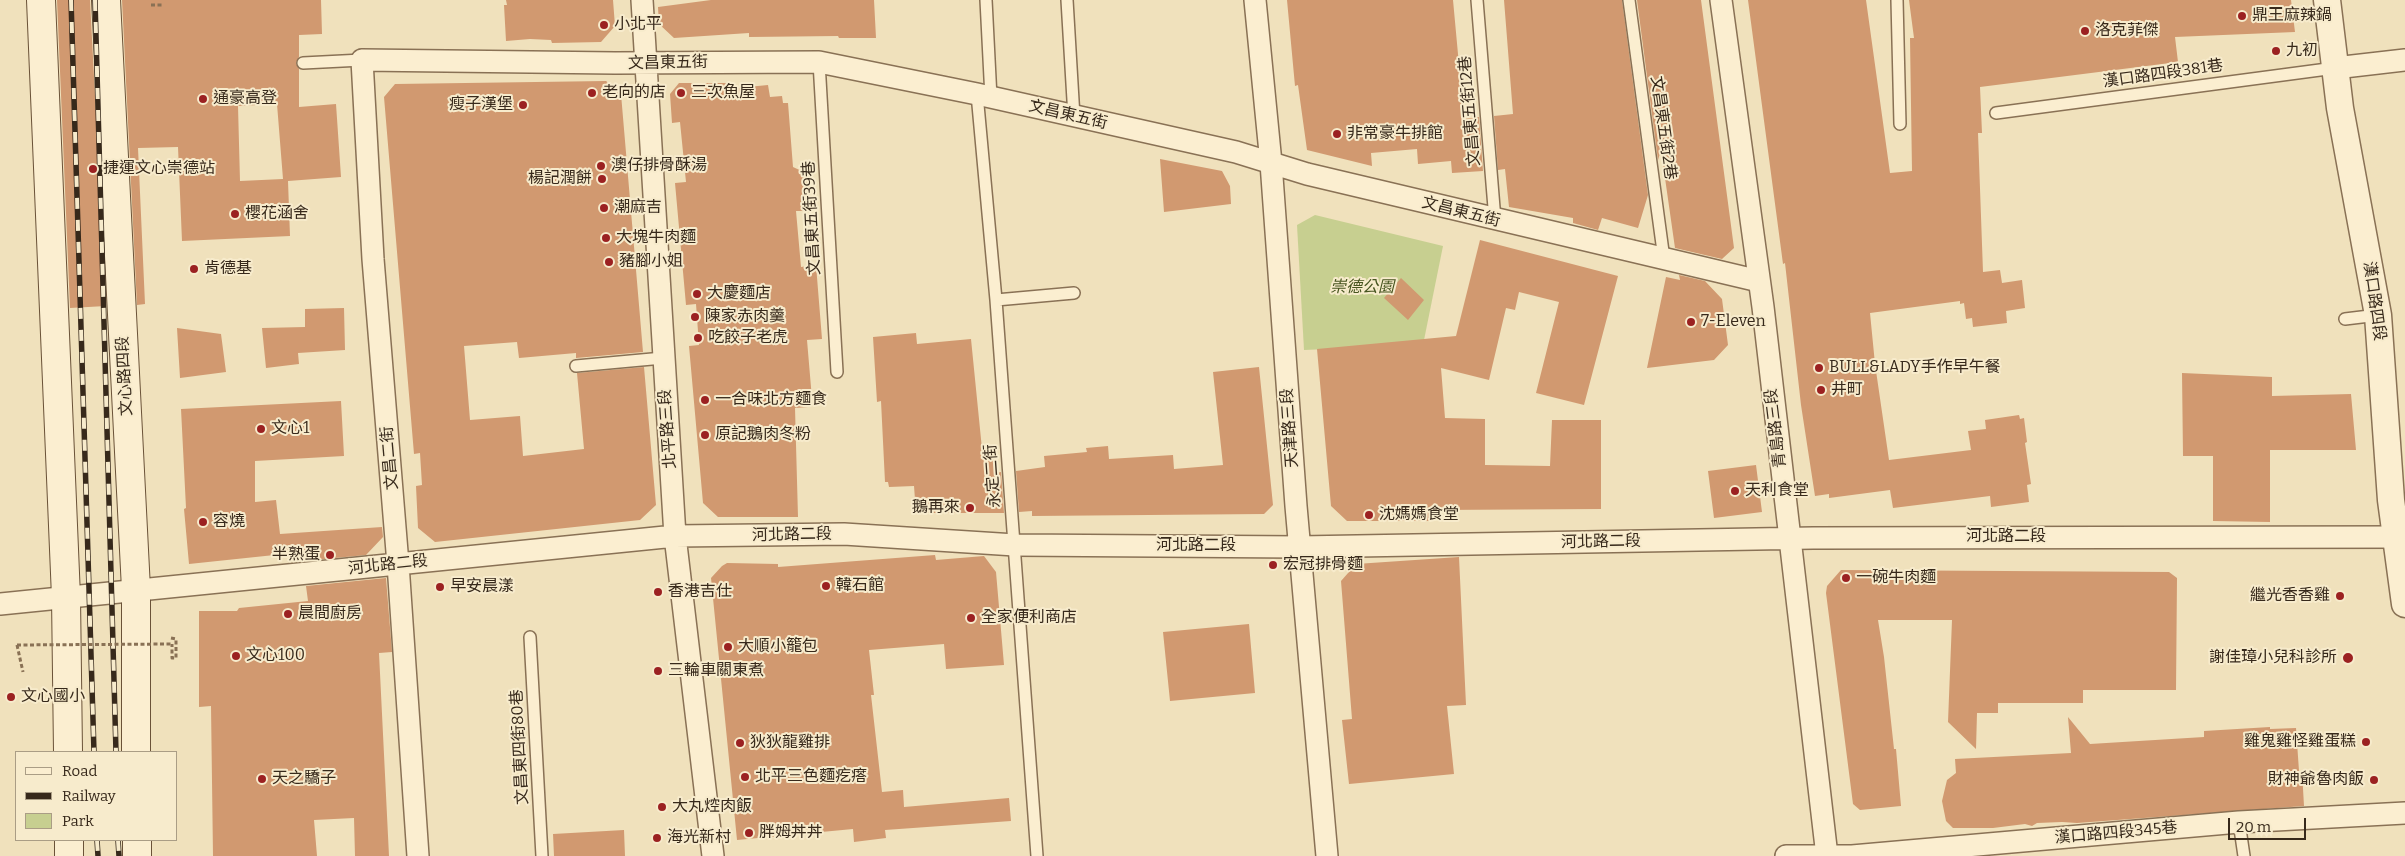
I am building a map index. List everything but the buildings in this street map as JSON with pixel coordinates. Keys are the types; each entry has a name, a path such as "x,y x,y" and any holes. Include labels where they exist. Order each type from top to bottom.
{"main road":[{"path":"42,0 66,597 68,751"},
{"name":"文心路四段","path":"106,0 136,590 136,751"},
{"path":"69,841 69,856"},
{"path":"137,841 137,856"}],"street":[{"name":"北平路三段","path":"642,0 675,536 713,856"},
{"name":"天津路三段","path":"1255,0 1271,163 1300,547 1327,856"},
{"name":"青島路三段","path":"1721,0 1759,281 1827,856"},
{"name":"漢口路四段","path":"2327,0 2340,108 2378,315 2391,500 2401,537 2405,604"},
{"name":"文昌東五街","path":"362,60 645,63 819,62 984,96 1236,152 1271,163 1495,220 1759,281"},
{"name":"文昌二街","path":"362,60 373,259 398,564 418,856"},
{"path":"2335,68 2405,60"},
{"name":"河北路二段","path":"0,604 675,536 844,534 1015,545 1300,547 1789,539 2401,537"},
{"name":"漢口路四段345巷","path":"1786,856 1852,856 2239,822 2405,813"}],"lane":[{"name":"永定二街","path":"986,0 984,96 996,300 1037,856"},
{"path":"1067,0 1074,117"},
{"name":"文昌東五街12巷","path":"1477,0 1495,220"},
{"name":"文昌東五街2巷","path":"1629,0 1664,259"},
{"path":"1897,0 1900,124"},
{"path":"303,63 362,60"},
{"name":"文昌東五街39巷","path":"819,62 837,372"},
{"name":"漢口路四段381巷","path":"1996,113 2335,68"},
{"path":"996,300 1074,292"},
{"path":"2345,319 2378,315"},
{"path":"576,366 663,358"},
{"name":"文昌東四街80巷","path":"530,637 542,856"},
{"path":"2239,822 2244,856"}],"path":[{"path":"151,5 164,5"},
{"path":"23,672 17,646 172,644 172,658 176,658 176,639 171,638"}],"green space":[{"name":"崇德公園","path":"1315,215 1443,246 1423,345 1304,350 1297,225"}],"railway":[{"path":"71,0 94,751"},
{"path":"95,0 116,751"},
{"path":"97,841 98,856"},
{"path":"118,841 119,856"}],"place":[{"name":"鼎王麻辣鍋","path":"2242,16"},
{"name":"小北平","path":"604,25"},
{"name":"洛克菲傑","path":"2085,31"},
{"name":"九初","path":"2276,51"},
{"name":"老向的店","path":"592,93"},
{"name":"三次魚屋","path":"681,93"},
{"name":"通豪高登","path":"203,99"},
{"name":"瘦子漢堡","path":"523,105"},
{"name":"非常豪牛排館","path":"1337,134"},
{"name":"澳仔排骨酥湯","path":"601,166"},
{"name":"捷運文心崇德站","path":"93,169"},
{"name":"楊記潤餅","path":"602,179"},
{"name":"潮麻吉","path":"604,208"},
{"name":"櫻花涵舍","path":"235,214"},
{"name":"大塊牛肉麵","path":"606,238"},
{"name":"豬腳小姐","path":"609,262"},
{"name":"肯德基","path":"194,269"},
{"name":"大慶麵店","path":"697,294"},
{"name":"陳家赤肉羹","path":"695,317"},
{"name":"7-Eleven","path":"1691,322"},
{"name":"吃餃子老虎","path":"698,338"},
{"name":"BULL&LADY手作早午餐","path":"1819,368"},
{"name":"井町","path":"1821,390"},
{"name":"一合味北方麵食","path":"705,400"},
{"name":"文心1","path":"261,429"},
{"name":"原記鵝肉冬粉","path":"705,435"},
{"name":"天利食堂","path":"1735,491"},
{"name":"鵝再來","path":"970,508"},
{"name":"沈媽媽食堂","path":"1369,515"},
{"name":"容燒","path":"203,522"},
{"name":"半熟蛋","path":"330,555"},
{"name":"宏冠排骨麵","path":"1273,565"},
{"name":"一碗牛肉麵","path":"1846,578"},
{"name":"韓石館","path":"826,586"},
{"name":"早安晨漾","path":"440,587"},
{"name":"香港吉仕","path":"658,592"},
{"name":"繼光香香雞","path":"2340,596"},
{"name":"晨間廚房","path":"288,614"},
{"name":"全家便利商店","path":"971,618"},
{"name":"大順小籠包","path":"728,647"},
{"name":"文心100","path":"236,656"},
{"name":"謝佳璋小兒科診所","path":"2348,658"},
{"name":"三輪車關東煮","path":"658,671"},
{"name":"文心國小","path":"11,697"},
{"name":"雞鬼雞怪雞蛋糕","path":"2366,742"},
{"name":"狄狄龍雞排","path":"740,743"},
{"name":"北平三色麵疙瘩","path":"745,777"},
{"name":"天之驕子","path":"262,779"},
{"name":"財神爺魯肉飯","path":"2374,780"},
{"name":"大丸焢肉飯","path":"662,807"},
{"name":"胖姆丼丼","path":"749,833"},
{"name":"海光新村","path":"657,838"}]}
